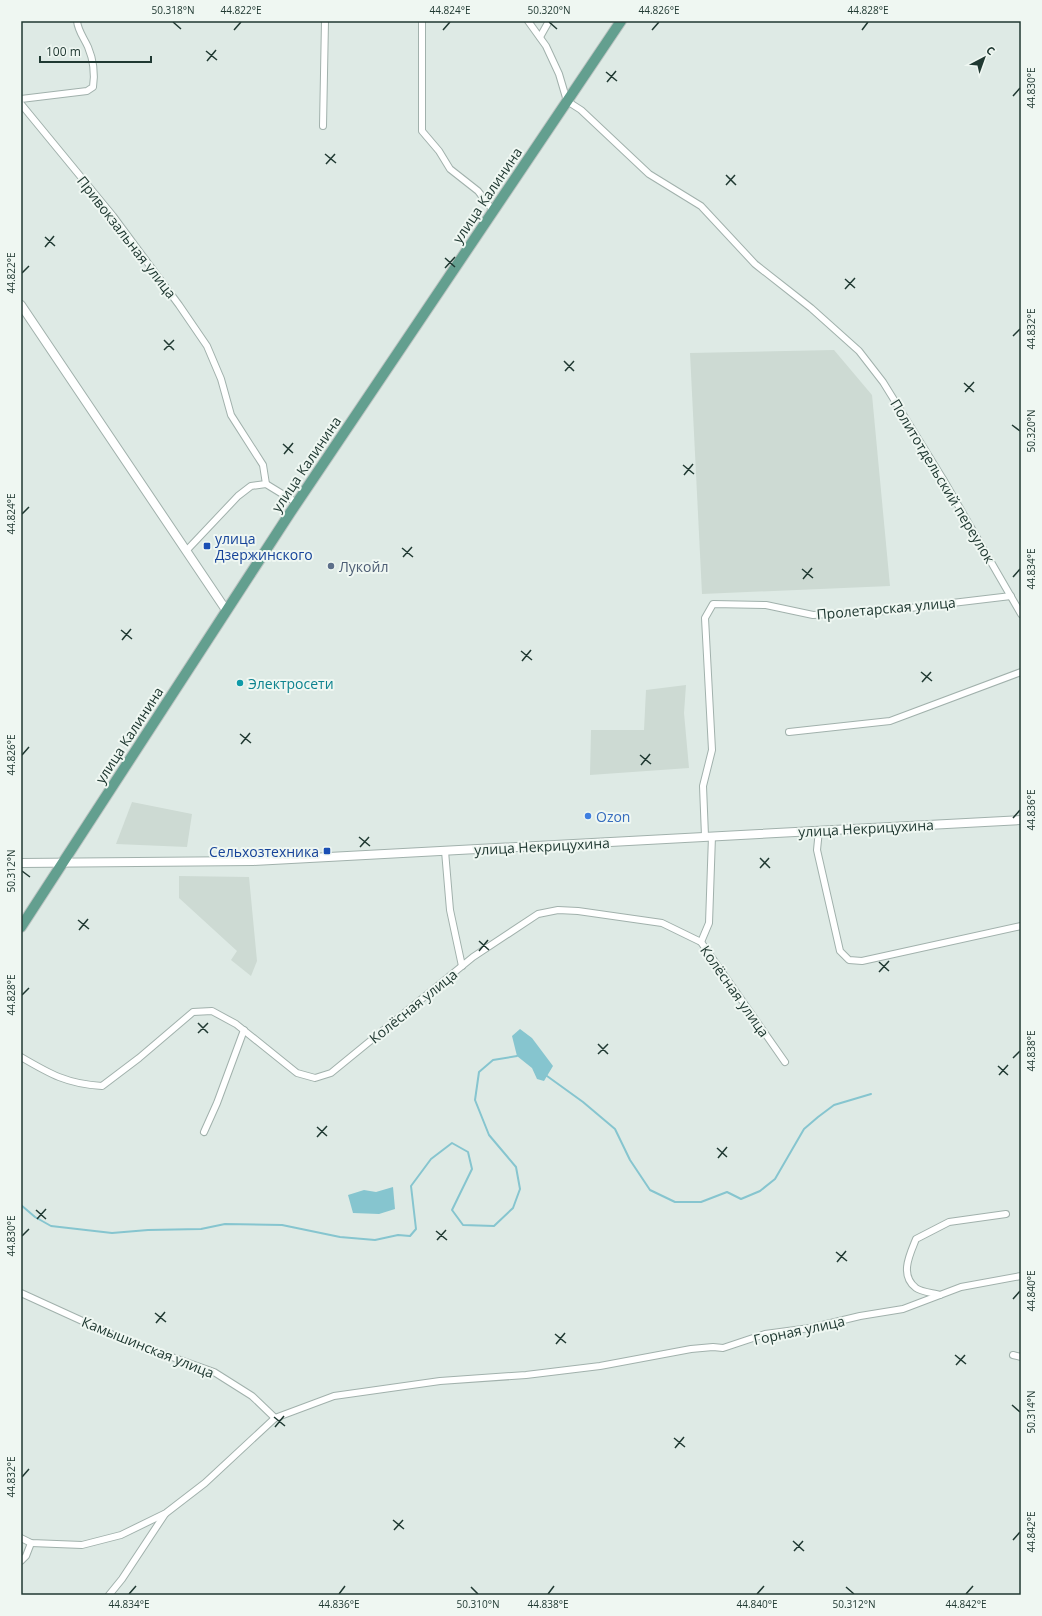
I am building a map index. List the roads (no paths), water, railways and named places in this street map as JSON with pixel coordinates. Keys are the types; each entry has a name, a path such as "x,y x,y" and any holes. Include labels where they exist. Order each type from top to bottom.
{"main road":[{"name":"улица Калинина","path":"21,926 226,610 621,21"}],"street":[{"path":"21,99 87,91 93,87 95,75 88,47 78,28 77,21"},
{"path":"323,126 325,21"},
{"path":"422,21 422,131 450,169 478,191 491,208 491,214"},
{"path":"528,21 546,46 558,74 567,101"},
{"path":"540,37 550,21"},
{"name":"Политотдельский переулок","path":"567,101 581,110 649,174 701,206 755,264 811,308 859,351 883,382 943,479 1021,614"},
{"name":"Привокзальная улица","path":"21,104 113,216 179,305 207,346 221,379 231,415 263,465 266,484"},
{"path":"21,305 226,610"},
{"path":"187,550 238,496 251,486 266,484 297,503"},
{"name":"Пролетарская улица","path":"709,836 703,786 712,750 704,618 714,604 766,604 813,615 885,611 1011,596"},
{"path":"789,732 890,721 1021,672"},
{"name":"улица Некрицухина","path":"21,863 254,861 379,853 445,851 1021,820"},
{"path":"819,830 817,850 840,951 849,960 862,961 1021,926"},
{"path":"701,942 709,923 709,836"},
{"path":"445,851 450,910 462,966"},
{"name":"Колёсная улица","path":"21,1057 53,1076 83,1085 102,1086 139,1058 193,1012 212,1011 236,1024 297,1073 315,1078 331,1073 473,957 538,914 558,910 578,911 662,923 701,942 785,1062"},
{"path":"204,1132 217,1103 244,1030"},
{"path":"940,1294 916,1288 908,1277 906,1263 916,1239 949,1222 1006,1214"},
{"name":"Горная улица","path":"275,1418 334,1396 440,1380 526,1375 600,1366 691,1349 713,1347 723,1348 765,1334 810,1328 860,1316 903,1309 961,1287 1021,1276"},
{"name":"Камышинская улица","path":"21,1293 124,1340 214,1372 252,1396 275,1418"},
{"path":"1013,1355 1021,1356"},
{"path":"21,1538 31,1543 82,1545 121,1535 166,1513 204,1483 275,1418"},
{"path":"109,1595 122,1579 166,1513"},
{"path":"21,1561 26,1556 31,1543"}],"water":[{"path":"520,1029 532,1038 553,1066 544,1081 537,1079 532,1068 517,1056 512,1036"},
{"path":"393,1187 395,1209 379,1214 353,1213 348,1195 364,1190 376,1192"}],"waterway":[{"path":"21,1205 35,1217 51,1226 112,1233 148,1230 201,1229 225,1224 282,1225 340,1237 375,1240 398,1235 410,1236 416,1229 411,1186 431,1159 452,1143 468,1152 472,1169 452,1210 463,1225 494,1226 513,1208 520,1189 516,1167 489,1135 475,1100 479,1072 493,1060 517,1056"},
{"path":"547,1076 583,1102 615,1129 630,1160 650,1190 675,1202 701,1202 727,1192 741,1199 760,1191 775,1179 804,1129 834,1105 871,1094"}],"place":[{"name":"улица Дзержинского","path":"207,546"},
{"name":"Лукойл","path":"331,566"},
{"name":"Электросети","path":"240,683"},
{"name":"Ozon","path":"588,816"},
{"name":"Сельхозтехника","path":"327,851"}]}
